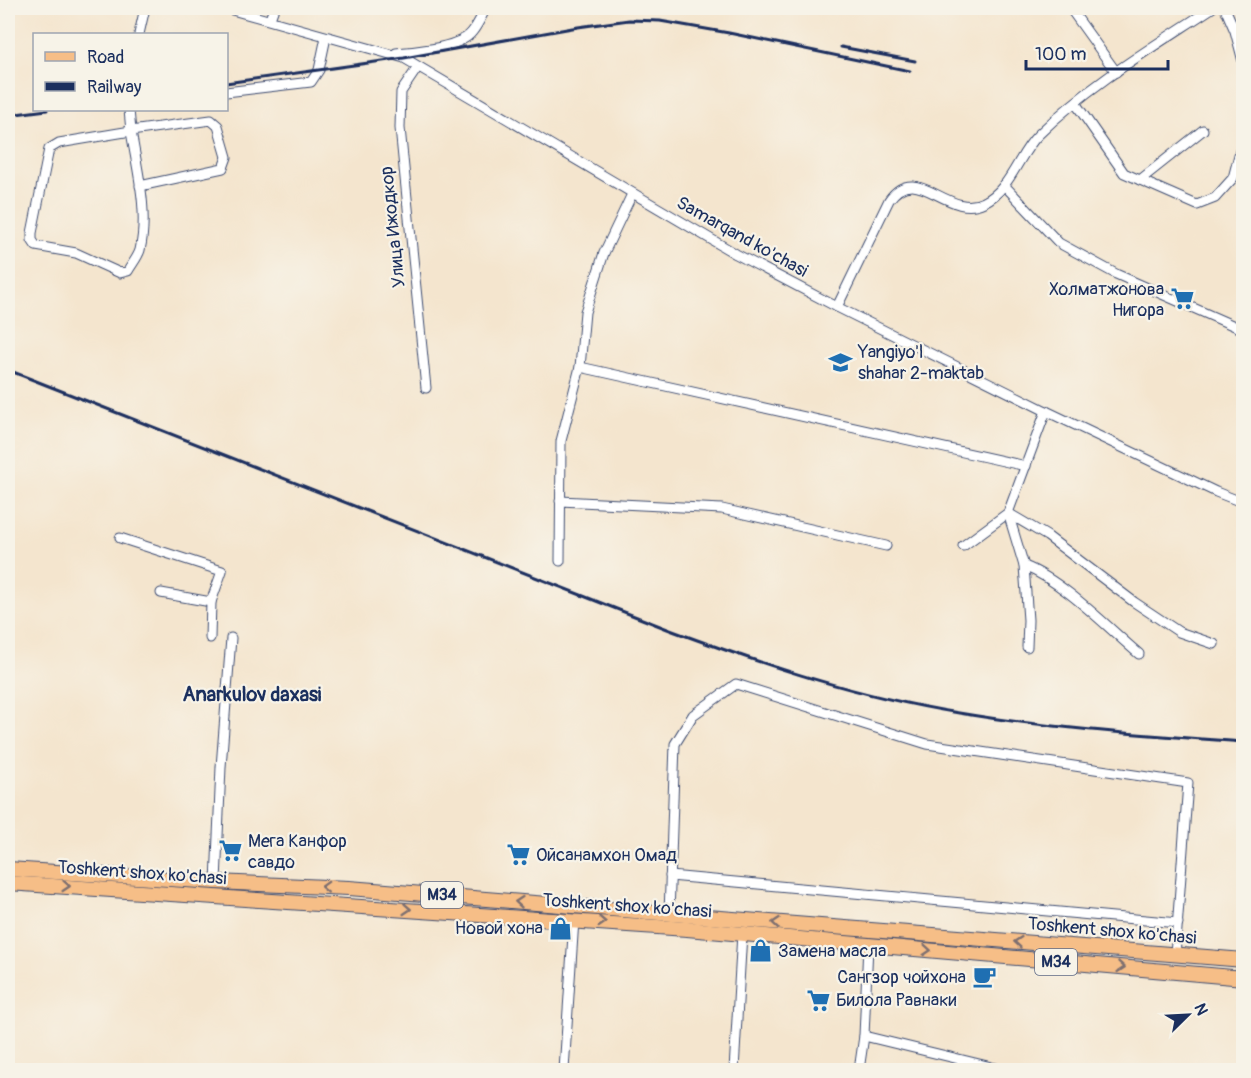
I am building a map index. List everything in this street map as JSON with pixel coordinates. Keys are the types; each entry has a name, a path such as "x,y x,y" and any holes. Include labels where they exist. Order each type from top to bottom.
{"main road":[{"name":"Toshkent shox ko'chasi","path":"8,869 349,888 669,914 816,933 868,945 1244,978"},
{"name":"Toshkent shox ko'chasi","path":"8,883 742,933 816,933 1244,960"}],"street":[{"path":"139,33 145,8"},
{"name":"Samarqand ko'chasi","path":"225,8 404,58 736,254 1047,411 1216,492 1244,503"},
{"path":"270,19 274,8"},
{"path":"388,54 418,51 459,42 471,34 486,8"},
{"path":"1070,8 1116,72"},
{"path":"837,307 889,200 899,189 908,185 918,186 956,205 970,207 984,202 1004,185 1036,137 1116,72 1212,8"},
{"path":"1225,8 1235,30 1244,65"},
{"path":"228,92 311,82 319,70 326,38"},
{"name":"Улица Ижодкор","path":"418,67 401,92 400,128 426,388"},
{"path":"1076,104 1124,173 1197,205 1215,198 1233,178 1244,136"},
{"path":"129,111 130,131 140,186 142,224 140,251 128,271 120,273 76,253 36,246 32,240 50,149 58,143 130,131 211,120 218,126 227,157 223,168 140,186"},
{"path":"211,120 212,111"},
{"path":"1140,180 1203,130"},
{"path":"1004,185 1016,195 1059,243 1116,274 1239,328"},
{"path":"560,561 561,441 580,367 585,312 604,253 632,194"},
{"path":"580,367 1026,466"},
{"path":"963,546 1008,513 1047,411"},
{"path":"560,501 722,509 886,546"},
{"path":"1008,513 1024,566 1028,620 1027,647"},
{"path":"1008,513 1047,536 1134,602 1179,632 1214,644"},
{"path":"120,538 222,571 211,602 210,638"},
{"path":"1024,566 1040,573 1062,589 1139,654"},
{"path":"161,593 211,602"},
{"path":"216,882 221,766 231,638"},
{"path":"669,914 675,744 693,715 736,684 927,744 1188,783 1175,955"},
{"path":"670,876 1178,923"},
{"path":"564,1071 574,920"},
{"path":"734,1071 742,933"},
{"path":"860,1071 868,945"},
{"path":"864,1036 1004,1071"}],"railway":[{"path":"228,83 404,58 629,20 660,21 729,33 910,71"},
{"path":"841,47 915,61"},
{"path":"8,115 39,111"},
{"path":"8,370 670,630 813,679 885,698 994,719 1101,731 1244,742"}],"place":[{"name":"Холматжонова Нигора","path":"1182,299"},
{"name":"Yangiyo'l shahar 2-maktab","path":"840,362"},
{"name":"Мега Канфор савдо","path":"230,851"},
{"name":"Ойсанамхон Омад","path":"518,855"},
{"name":"Новой хона","path":"561,928"},
{"name":"Замена масла","path":"760,951"},
{"name":"Сангзор чойхона","path":"984,977"},
{"name":"Билола Равнаки","path":"818,1000"}],"district":[{"name":"Anarkulov daxasi","path":"252,694"}]}
